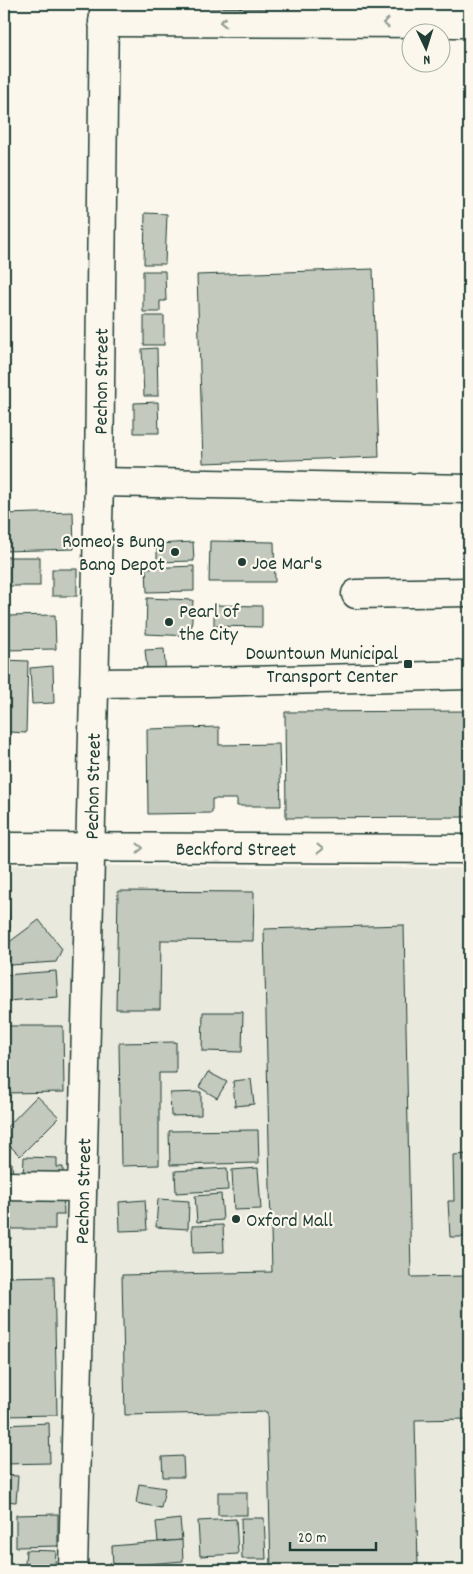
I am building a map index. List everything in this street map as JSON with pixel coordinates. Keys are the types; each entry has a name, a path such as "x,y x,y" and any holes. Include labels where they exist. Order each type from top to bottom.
{"street":[{"path":"103,13 301,13 469,23"},
{"name":"Pechon Street","path":"73,1570 99,482 103,13"},
{"path":"99,482 469,489"},
{"path":"356,594 469,592"},
{"path":"95,682 208,682 469,675"},
{"name":"Beckford Street","path":"4,847 469,849"},
{"path":"4,1186 82,1187"}],"shaded area":[{"name":"Oxford Mall","path":"4,865 469,868 469,1570 4,1570"}],"building":[{"path":"145,213 167,214 165,264 144,264"},
{"path":"373,269 379,457 203,463 197,275"},
{"path":"143,271 165,271 166,301 160,301 160,312 143,312"},
{"path":"144,316 164,316 164,345 144,345"},
{"path":"157,348 158,396 144,396 142,349"},
{"path":"158,402 159,433 134,433 134,403"},
{"path":"73,512 74,549 4,551 4,514"},
{"name":"Joe Mar's","path":"210,541 274,542 275,582 209,582"},
{"name":"Romeo's Bung Bang Depot","path":"193,542 194,561 157,562 157,544"},
{"path":"4,557 40,557 40,586 4,586"},
{"path":"194,566 194,591 147,592 146,568"},
{"path":"52,569 77,569 77,596 52,596"},
{"name":"Pearl of the City","path":"147,598 193,600 191,636 146,634"},
{"path":"214,605 262,606 262,627 214,626"},
{"path":"55,615 56,649 4,650 4,616"},
{"path":"164,649 166,677 148,678 145,650"},
{"path":"4,660 28,661 26,733 9,732 9,746 4,746"},
{"path":"53,666 54,703 32,704 30,668"},
{"path":"469,711 469,817 286,818 285,712"},
{"path":"219,727 219,745 279,744 281,806 237,806 237,799 212,799 212,813 148,814 147,729"},
{"path":"4,881 7,881 10,928 4,928"},
{"path":"118,891 254,892 253,941 161,940 160,1009 116,1009"},
{"path":"39,920 62,949 56,962 10,965 4,956 4,946"},
{"path":"404,925 411,1277 469,1276 469,1419 415,1420 418,1570 271,1570 267,1412 125,1415 122,1275 272,1272 264,929"},
{"path":"56,971 58,997 7,1001 5,975"},
{"path":"203,1012 243,1012 242,1052 202,1051"},
{"path":"4,1026 63,1026 64,1092 4,1093"},
{"path":"176,1042 176,1073 159,1073 159,1165 121,1166 119,1043"},
{"path":"208,1072 227,1082 217,1098 199,1087"},
{"path":"251,1079 254,1104 235,1106 233,1081"},
{"path":"201,1092 201,1115 171,1116 170,1093"},
{"path":"37,1096 59,1117 20,1156 4,1140 4,1130"},
{"path":"258,1130 259,1163 170,1165 169,1131"},
{"path":"469,1154 469,1237 450,1237 448,1201 454,1201 453,1155"},
{"path":"24,1157 57,1158 57,1167 63,1167 63,1180 23,1178"},
{"path":"4,1163 12,1163 13,1180 4,1180"},
{"path":"227,1168 228,1190 176,1193 175,1171"},
{"path":"258,1168 261,1209 234,1210 232,1170"},
{"path":"63,1191 64,1215 55,1215 55,1229 10,1229 11,1239 4,1239 4,1192"},
{"path":"221,1194 223,1220 197,1222 195,1196"},
{"path":"158,1199 189,1201 188,1229 156,1227"},
{"path":"145,1200 147,1230 120,1231 119,1202"},
{"path":"223,1225 224,1252 193,1253 192,1226"},
{"path":"54,1276 57,1415 4,1416 4,1277"},
{"path":"49,1423 50,1463 4,1464 4,1425"},
{"path":"183,1456 184,1477 163,1477 162,1457"},
{"path":"4,1475 18,1476 16,1502 4,1501"},
{"path":"139,1484 165,1488 161,1508 136,1503"},
{"path":"218,1492 247,1492 247,1515 218,1515"},
{"path":"58,1514 58,1546 16,1547 16,1515"},
{"path":"241,1518 264,1518 266,1559 242,1559"},
{"path":"180,1519 182,1540 158,1542 156,1522"},
{"path":"236,1519 238,1554 200,1556 198,1521"},
{"path":"182,1540 183,1561 113,1567 112,1546"},
{"path":"26,1550 56,1551 55,1565 25,1564"}],"place":[{"name":"Romeo's Bung Bang Depot","path":"175,552"},
{"name":"Joe Mar's","path":"242,562"},
{"name":"Pearl of the City","path":"169,622"},
{"name":"Downtown Municipal Transport Center","path":"408,664"},
{"name":"Oxford Mall","path":"236,1219"}]}
